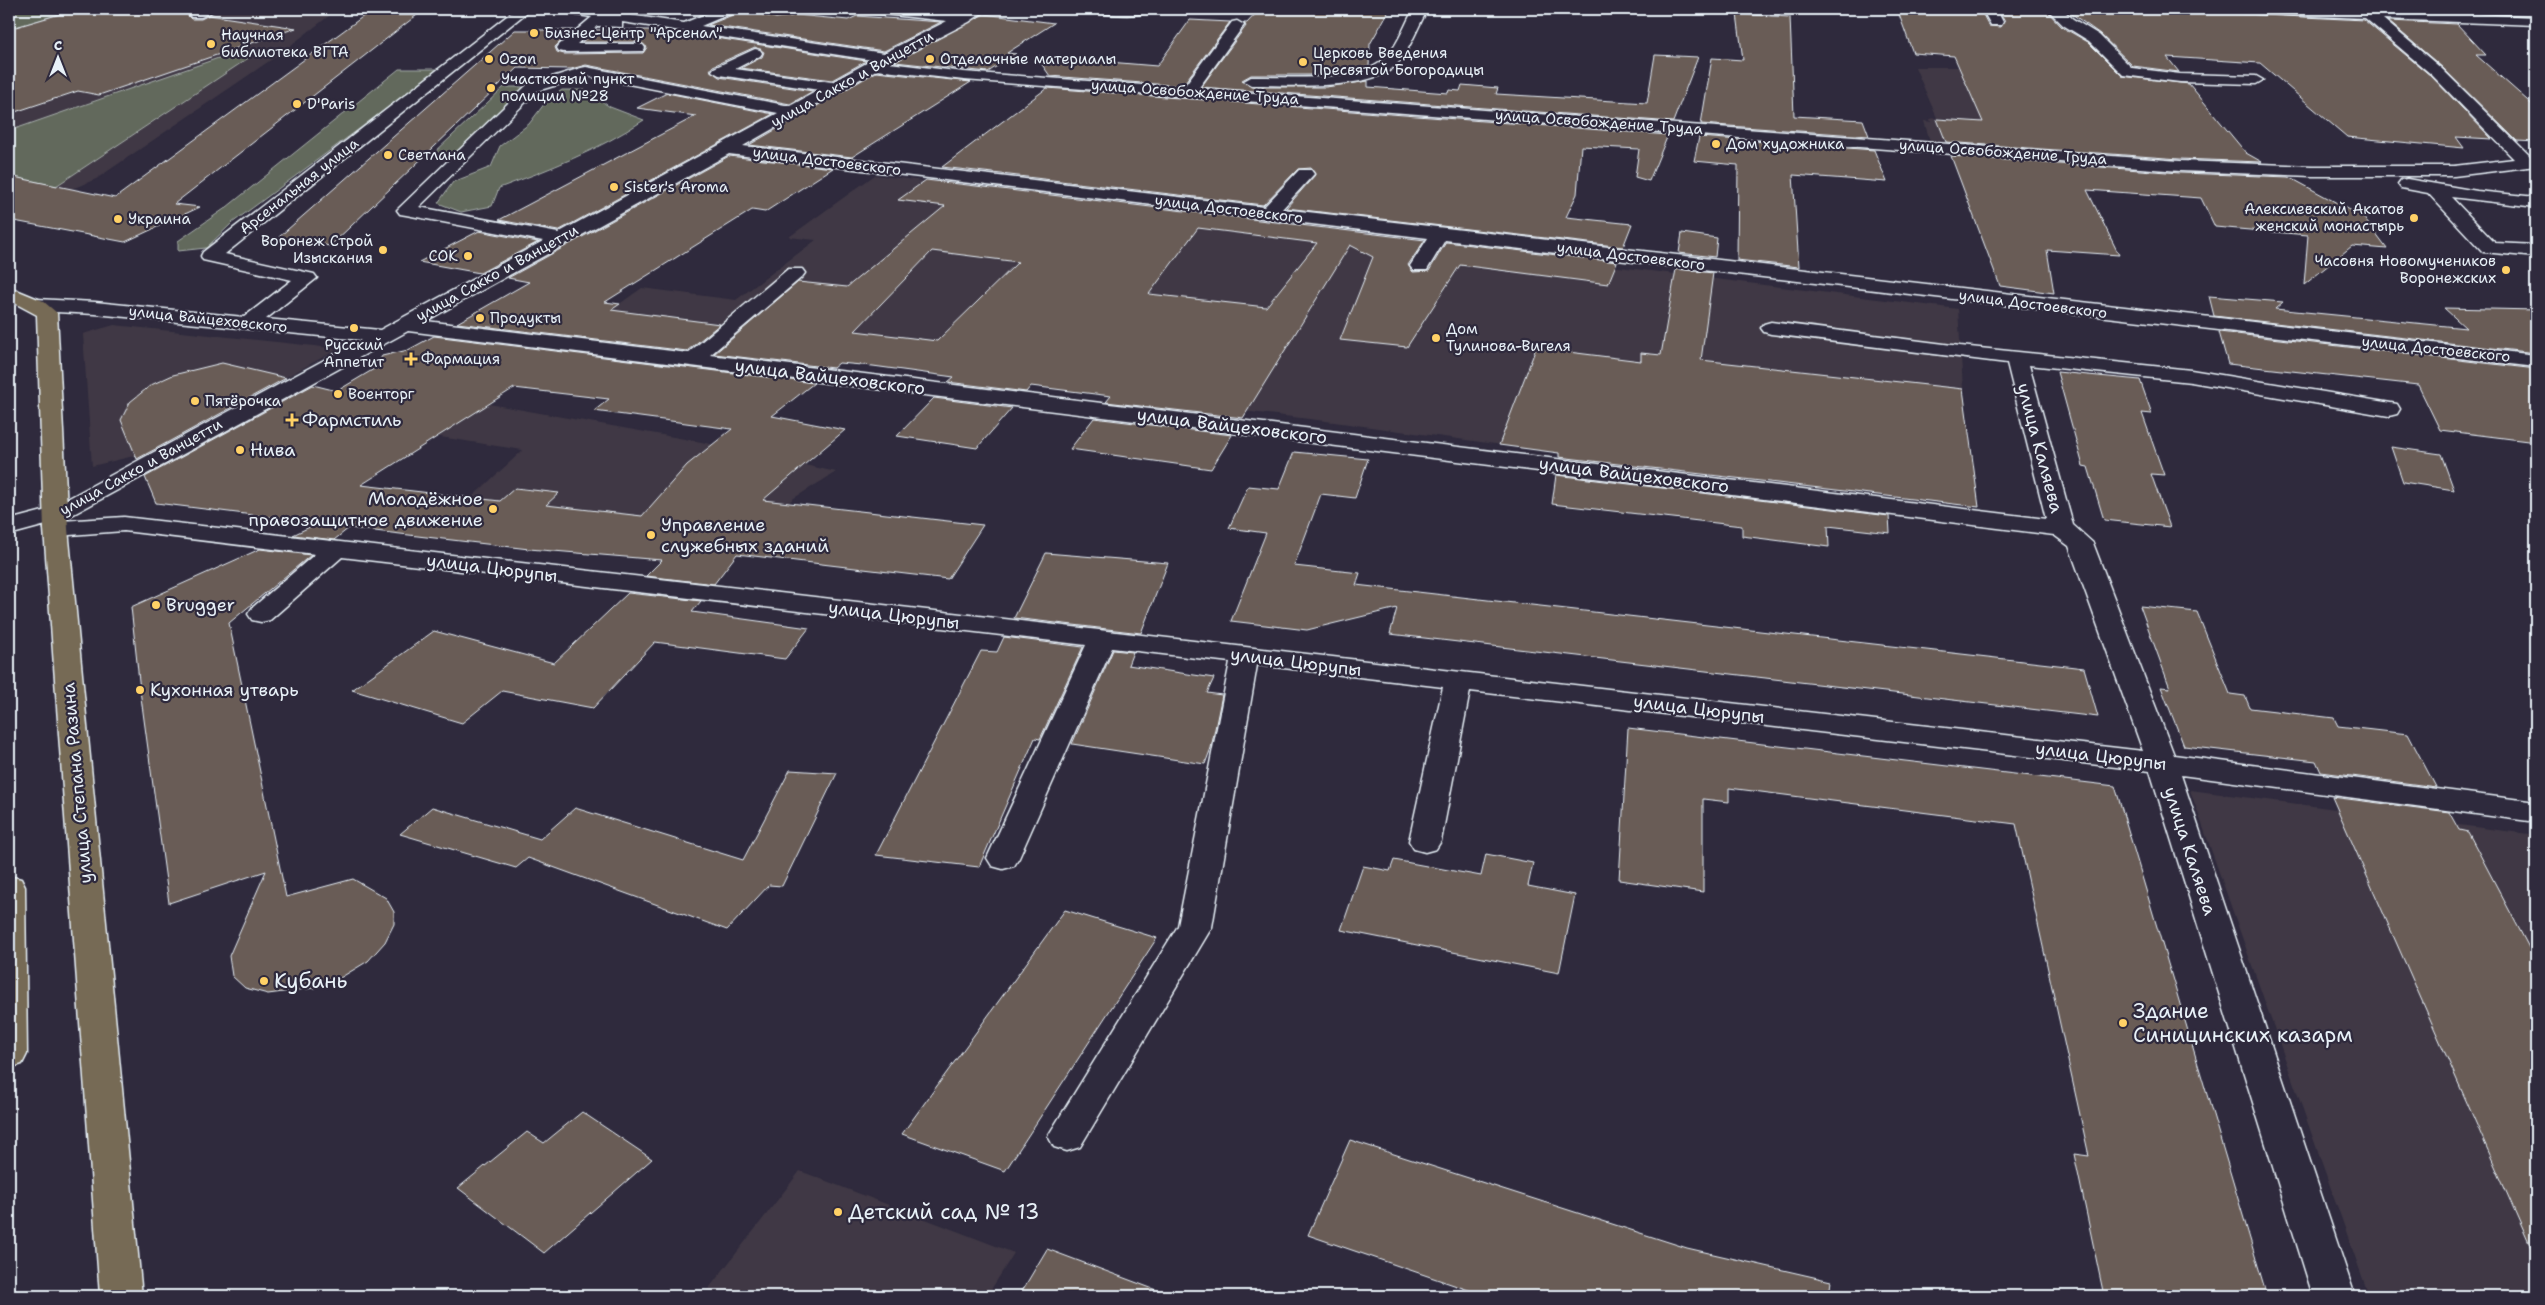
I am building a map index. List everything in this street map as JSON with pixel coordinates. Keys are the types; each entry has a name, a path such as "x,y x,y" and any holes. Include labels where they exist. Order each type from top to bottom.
{"main road":[{"path":"9,293 36,305"},
{"name":"улица Степана Разина","path":"36,305 47,313 56,522 121,1296"},
{"path":"9,888 9,1054"}],"street":[{"path":"196,14 211,9"},
{"name":"Арсенальная улица","path":"248,323 307,278 210,256 524,9"},
{"path":"560,239 406,210 532,88 586,71 678,31 627,21 596,11 564,9"},
{"path":"686,28 728,9"},
{"path":"762,9 791,12"},
{"path":"874,9 964,19"},
{"name":"улица Сакко и Ванцетти","path":"9,528 56,522 380,336 726,149 879,61 981,9"},
{"path":"1096,9 1142,12"},
{"path":"1989,9 1996,22"},
{"path":"2054,9 2068,22 2094,38 2128,72 2180,78 2256,80"},
{"path":"2243,9 2365,11 2536,20"},
{"path":"2365,11 2438,72 2531,161"},
{"path":"1192,88 1352,78 1376,73 1389,64 1418,14"},
{"path":"627,21 594,21 564,48 638,48"},
{"name":"улица Освобождение Труда","path":"627,21 686,28 964,76 1192,88 2180,166 2312,171 2454,171 2531,161"},
{"path":"1192,88 1237,26"},
{"path":"755,53 719,71 832,88"},
{"path":"586,71 791,111"},
{"name":"улица Достоевского","path":"726,149 2202,324 2536,360"},
{"path":"2312,171 2376,178 2477,196 2536,202"},
{"path":"1270,214 1305,174"},
{"path":"2434,188 2490,248 2536,251"},
{"path":"1420,266 1438,234"},
{"path":"692,360 795,273"},
{"name":"улица Вайцеховского","path":"36,305 380,336"},
{"name":"улица Вайцеховского","path":"403,324 2060,528"},
{"path":"1771,328 2016,358 2191,376 2389,409"},
{"name":"улица Каляева","path":"2016,358 2060,528 2080,543 2162,763 2334,1296"},
{"name":"улица Цюрупы","path":"56,522 124,524 2162,763 2536,812"},
{"path":"261,614 335,550"},
{"path":"1003,858 1102,639"},
{"path":"1067,1136 1196,927 1245,656"},
{"path":"1425,841 1452,705 1459,681"}],"shaded area":[{"path":"9,9 338,9 278,55 96,179 9,215"},
{"path":"1915,67 1975,67 2109,152 1930,141 1924,121 1931,122 1930,119 1937,118"},
{"path":"875,175 1958,309 1963,389 1979,507 1796,485 1334,422 907,370 577,334 642,288 736,300 816,240 789,237"},
{"path":"114,325 338,349 146,453 92,466 83,334"},
{"path":"431,337 540,357 489,404 701,442 836,472 794,498 758,527 727,567 548,550 471,498 523,450 296,414 383,364 379,360 384,355 406,351"},
{"path":"2190,790 2536,835 2536,1296 2369,1296"},
{"name":"Детский сад № 13","path":"800,1171 1014,1253 987,1296 703,1296"}],"green space":[{"path":"9,9 77,9 9,29"},
{"path":"230,54 250,57 56,186 9,176 9,131"},
{"path":"399,69 440,69 232,223 206,248 178,251 178,241 227,207"},
{"path":"504,87 526,87 459,153 434,153"},
{"path":"562,90 585,90 610,107 644,120 592,150 499,188 492,206 461,212 438,203 453,182 491,167 500,146 529,124 548,99"}],"building":[{"path":"77,9 167,9 189,12 187,15 191,19 201,19 209,15 296,28 99,95 78,91 9,114 9,29"},
{"path":"738,9 753,10 776,18 797,15 848,20 857,16 941,22 884,51 708,25 735,14"},
{"path":"1260,9 1390,9 1370,44 1369,66 1356,71 1320,75 1251,75 1242,80 1251,87 1326,87 1368,81 1368,87 1448,93 1449,90 1460,91 1462,85 1498,88 1496,94 1647,103 1655,55 1698,57 1673,122 1201,87 1246,26 1244,23 1247,23"},
{"path":"1897,9 1960,11 1958,9 1980,9 1989,26 2001,27 2005,21 1998,9 2045,9 2062,27 2088,42 2122,76 2189,84 2246,153 2262,162 2180,159 1946,142 1937,119 1983,122 1954,56 1913,53"},
{"path":"2065,9 2143,9 2364,20 2431,76 2492,139 2456,137 2464,148 2347,137 2260,63 2167,57 2179,72 2133,66 2100,34"},
{"path":"984,14 1054,23 1007,53 1016,54 988,72 895,62"},
{"path":"1737,14 1790,17 1794,116 1863,120 1869,136 1701,124 1712,58 1743,60"},
{"path":"365,15 417,15 174,204 200,207 125,242 9,220 9,176 115,198"},
{"path":"1190,20 1230,22 1182,86 1050,76 1036,56 1157,66"},
{"path":"2388,21 2457,24 2486,55 2476,55 2536,108 2536,142 2517,141 2443,68"},
{"path":"515,30 573,30 555,47 557,52 564,54 643,53 647,47 638,42 582,42 595,30 664,30 866,61 832,80 741,68 762,57 764,52 755,47 713,66 710,70 719,77 813,91 790,104 586,65 571,69 517,68 330,246 279,237"},
{"path":"876,72 971,82 852,157 749,145"},
{"path":"1047,88 1668,135 1649,181 1635,177 1639,149 1581,146 1577,194 1566,217 1632,224 1623,247 1286,208 1315,175 1311,168 1298,169 1263,205 942,167"},
{"path":"667,93 773,114 558,231 499,220 696,116 637,108"},
{"path":"1699,137 1874,150 1887,182 1793,175 1799,267 1737,260 1738,165 1694,161"},
{"path":"729,156 833,168 765,212 752,210 605,302 620,304 611,310 720,324 687,351 457,323 529,282 508,278"},
{"path":"1951,156 2180,173 2289,177 2363,217 2387,249 2352,246 2304,285 2308,235 2215,227 2201,198 2087,190 2119,255 2047,250 2054,293 2000,286"},
{"path":"926,180 1425,240 1408,265 1413,272 1429,271 1446,242 1617,262 1608,284 1460,265 1407,347 1340,340 1373,257 1350,245 1243,418 1106,402 1111,396 1031,386 1026,392 948,382 954,377 873,366 839,363 833,368 714,354 798,282 847,287 945,206 898,200","holes":["1198,228 1317,243 1266,307 1149,294","932,251 1018,262 937,341 855,331"]},
{"path":"479,231 538,242 480,273 419,262"},
{"path":"1682,233 1717,238 1715,257 1679,253"},
{"path":"1676,269 1713,273 1701,360 1963,389 1979,507 1559,457 1559,453 1499,445 1536,348 1641,361 1641,353 1661,355"},
{"path":"2209,296 2283,302 2275,309 2466,328 2444,308 2536,310 2536,353 2214,316"},
{"path":"2219,332 2536,369 2536,442 2440,430 2418,385 2228,364"},
{"path":"434,336 814,383 772,416 845,430 763,500 983,525 948,579 737,554 714,584 646,576 662,560 529,549 349,528 334,540 293,535 318,523 156,503 145,477 313,385 337,391 374,369 382,356 408,350","holes":["514,388 609,399 594,411 732,429 687,465 642,516 546,505 559,493 515,488 500,501 361,485"]},
{"path":"222,363 286,378 137,459 121,420 130,402 151,385 173,375"},
{"path":"2057,372 2140,380 2152,414 2142,413 2164,475 2151,474 2170,527 2104,520 2088,467 2083,466"},
{"path":"934,398 1012,408 977,448 897,436"},
{"path":"1094,418 1232,435 1211,469 1070,449"},
{"path":"2391,447 2441,454 2454,490 2403,482"},
{"path":"1294,452 1368,459 1355,498 1321,494 1294,566 1360,573 1356,585 2084,668 2098,717 1390,634 1397,608 1307,630 1231,621 1266,533 1229,528 1248,486 1279,489"},
{"path":"1556,475 1889,516 1890,533 1828,526 1829,547 1742,536 1742,526 1552,504"},
{"path":"260,549 311,555 229,623 286,897 353,879 386,898 394,912 394,924 385,942 368,961 340,978 314,988 268,994 245,988 232,976 229,956 266,871 169,903 140,690 131,607"},
{"path":"1046,553 1168,563 1141,633 1014,618"},
{"path":"628,593 701,601 692,612 809,628 785,659 655,642 593,708 502,691 462,723 352,690 434,631 554,663"},
{"path":"2140,606 2197,612 2230,694 2245,696 2250,708 2334,718 2338,726 2408,734 2436,787 2321,772 2316,761 2184,746 2161,687 2170,688"},
{"path":"1004,637 1083,647 1040,739 1035,738 979,867 876,855 981,651 997,652"},
{"path":"1113,650 1133,652 1128,665 1214,678 1207,693 1222,695 1211,748 1205,764 1072,744"},
{"name":"Здание Синицинских казарм","path":"1628,728 2115,786 2267,1296 2104,1296 2074,1154 2089,1156 2016,824 1729,788 1729,802 1703,799 1703,892 1619,880"},
{"path":"790,770 837,773 782,886 769,885 727,930 528,858 516,868 400,834 432,807 540,839 575,808 743,860"},
{"path":"2332,797 2449,812 2459,830 2468,832 2536,961 2536,1259"},
{"path":"1486,854 1533,863 1528,886 1575,895 1559,973 1341,930 1363,866 1390,871 1394,860 1481,876"},
{"path":"1065,910 1157,938 1005,1171 902,1134"},
{"path":"582,1112 652,1159 544,1253 458,1188 527,1132 544,1143"},
{"path":"1350,1140 1687,1248 1831,1281 1829,1296 1486,1296 1308,1235"},
{"path":"1047,1249 1164,1293 1163,1296 1019,1296"}],"place":[{"name":"Бизнес-Центр \"Арсенал\"","path":"534,33"},
{"name":"Научная библиотека ВГТА","path":"211,44"},
{"name":"Ozon","path":"489,59"},
{"name":"Отделочные материалы","path":"930,59"},
{"name":"Церковь Введения Пресвятой Богородицы","path":"1303,62"},
{"name":"Участковый пункт полиции №28","path":"491,88"},
{"name":"D'Paris","path":"297,104"},
{"name":"Дом художника","path":"1716,144"},
{"name":"Светлана","path":"388,155"},
{"name":"Sister's Aroma","path":"614,187"},
{"name":"Алексиевский Акатов женский монастырь","path":"2414,218"},
{"name":"Украина","path":"118,219"},
{"name":"Воронеж Строй Изыскания","path":"383,250"},
{"name":"СОК","path":"468,256"},
{"name":"Часовня Новомучеников Воронежских","path":"2506,270"},
{"name":"Продукты","path":"480,318"},
{"name":"Русский Аппетит","path":"354,328"},
{"name":"Дом Тулинова-Вигеля","path":"1436,338"},
{"name":"Фармация","path":"411,359"},
{"name":"Военторг","path":"338,394"},
{"name":"Пятёрочка","path":"195,401"},
{"name":"Фармстиль","path":"292,420"},
{"name":"Нива","path":"240,450"},
{"name":"Молодёжное правозащитное движение","path":"493,509"},
{"name":"Управление служебных зданий","path":"651,535"},
{"name":"Brugger","path":"156,605"},
{"name":"Кухонная утварь","path":"140,690"},
{"name":"Кубань","path":"264,981"},
{"name":"Здание Синицинских казарм","path":"2123,1023"},
{"name":"Детский сад № 13","path":"838,1212"}]}
